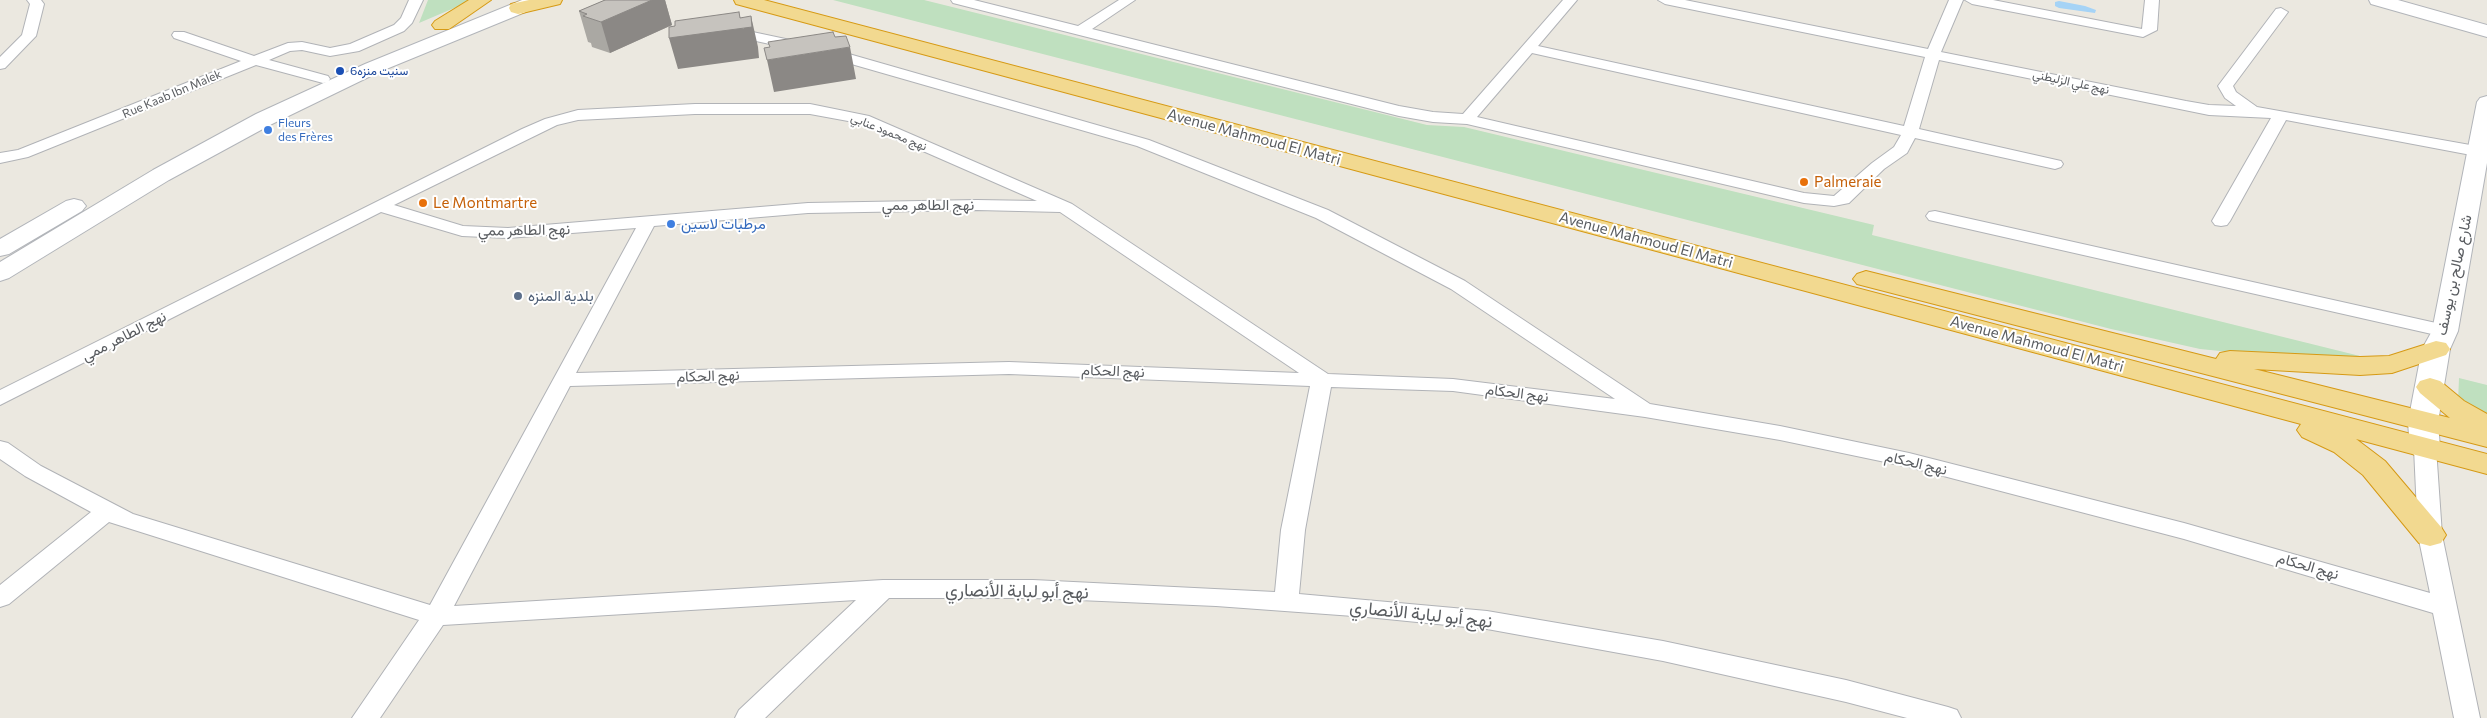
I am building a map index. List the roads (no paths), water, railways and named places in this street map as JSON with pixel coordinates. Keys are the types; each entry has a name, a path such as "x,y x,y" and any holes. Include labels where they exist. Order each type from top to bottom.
{"highway":[{"path":"442,25 482,0"},
{"path":"512,4 553,0"},
{"path":"743,0 803,8"},
{"name":"Avenue Mahmoud El Matri","path":"803,8 973,47 1474,179 2487,437"},
{"name":"Avenue Mahmoud El Matri","path":"803,8 2487,464"},
{"path":"2132,347 2253,361 2360,366 2392,364 2441,340"},
{"path":"2430,387 2454,408 2487,427"},
{"path":"2244,399 2344,446 2363,458 2374,468 2430,535"}],"main road":[{"path":"0,249 158,160 323,79 442,25 512,4 538,0"},
{"path":"2378,0 2487,31"},
{"path":"0,273 161,175 264,119 512,4"},
{"name":"شارع صالح بن يوسف","path":"2425,448 2423,422 2483,153 2487,102"},
{"path":"0,243 34,229"}],"street":[{"path":"0,65 28,36 35,18 37,4 34,0"},
{"path":"300,73 399,28 407,20 416,0"},
{"path":"958,0 1399,110 1433,117 1466,119 1817,201 1843,199 1878,166 1901,150 1910,133 1934,54 1956,0"},
{"path":"1080,31 1128,0"},
{"path":"1466,119 1570,0"},
{"name":"نهج علي الزليطني","path":"1665,0 1748,12 1934,54 2186,106 2208,110 2281,114 2483,153"},
{"path":"1972,0 2143,33 2150,30 2152,0"},
{"path":"2253,111 2230,95 2225,86 2281,12"},
{"path":"708,27 823,51 1143,143 1322,214 1458,285 1645,410"},
{"path":"179,35 253,60 323,79"},
{"name":"Rue Kaab Ibn Malek","path":"0,158 22,154 253,60 295,46 330,52 345,51"},
{"path":"1528,48 2055,164"},
{"name":"نهج محمود عنابي","path":"379,206 551,122 578,115 609,112 770,108 810,109 842,114 870,122 1066,208 1322,379"},
{"path":"2222,221 2281,114"},
{"name":"نهج الطاهر ممي","path":"0,398 379,206 462,231 485,233 536,232 817,207 976,205 1066,208"},
{"path":"1935,216 2441,340"},
{"path":"365,718 436,616 647,223"},
{"name":"نهج الحكام","path":"564,380 1009,368 1453,385 1645,410 1780,433 2028,489 2184,531 2446,607"},
{"path":"1286,602 1293,530 1322,379"},
{"path":"0,448 33,471 125,520 436,616"},
{"path":"2425,448 2430,535 2467,718"},
{"path":"0,598 107,511"},
{"path":"748,718 883,589"},
{"name":"نهج أبو لبابة الأنصاري","path":"436,616 883,589 1033,590 1286,602 1487,620 1588,637 1846,690 1948,718"}],"water":[{"path":"2059,1 2096,10 2095,13 2059,8 2055,6 2055,2"}],"place":[{"name":"سنيت منزه6","path":"340,71"},
{"name":"Fleurs des Frères","path":"268,130"},
{"name":"Palmeraie","path":"1804,182"},
{"name":"Le Montmartre","path":"423,203"},
{"name":"مرطبات لاسين","path":"671,224"},
{"name":"بلدية المنزه","path":"518,296"}]}
